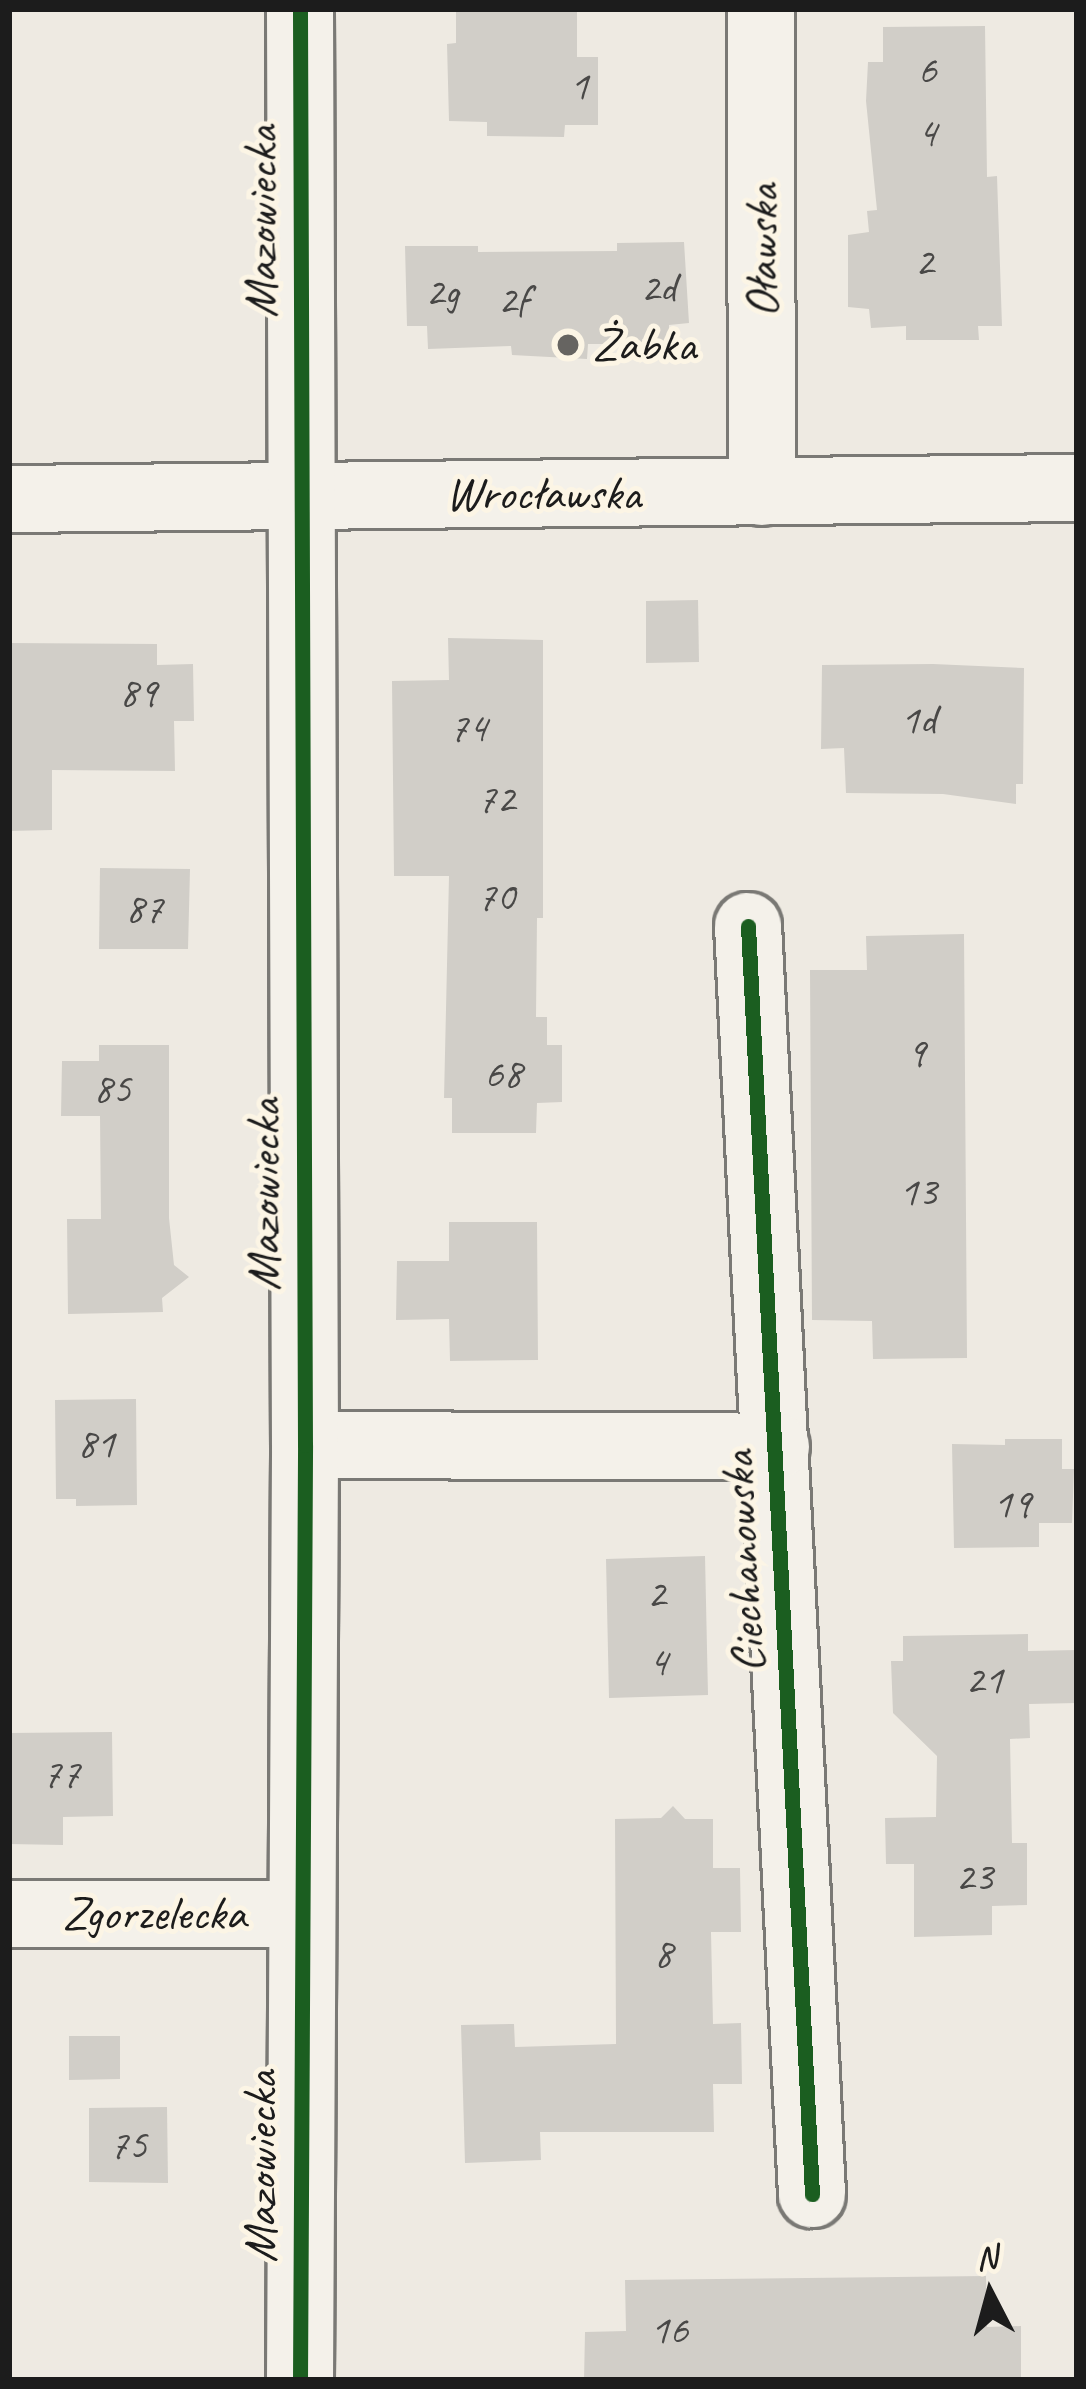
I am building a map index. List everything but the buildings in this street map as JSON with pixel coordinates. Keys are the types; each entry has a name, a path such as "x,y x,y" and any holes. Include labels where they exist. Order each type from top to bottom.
{"street":[{"name":"Mazowiecka","path":"300,9 305,1445 300,2380"},
{"name":"Oławska","path":"761,9 762,492"},
{"name":"Wrocławska","path":"9,499 1077,488"},
{"name":"Ciechanowska","path":"748,926 812,2194"},
{"name":"Ciechanowska","path":"305,1445 776,1447"},
{"name":"Zgorzelecka","path":"9,1914 300,1914"}],"cycle path":[{"path":"300,9 305,1445 300,2380"},
{"path":"748,926 812,2194"}],"place":[{"name":"Żabka","path":"568,345"}]}
